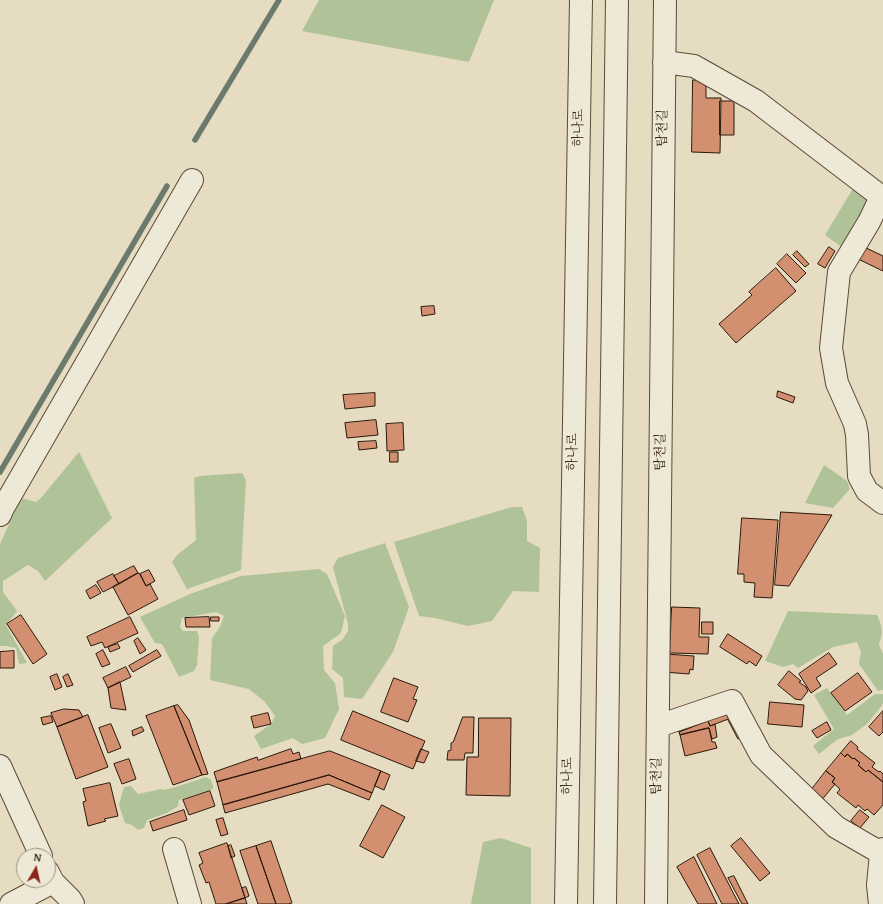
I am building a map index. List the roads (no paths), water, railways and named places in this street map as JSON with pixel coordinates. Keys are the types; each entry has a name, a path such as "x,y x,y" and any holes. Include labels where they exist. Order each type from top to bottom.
{"street":[{"name":"하나로","path":"566,904 581,0"},
{"path":"605,904 617,0"},
{"name":"탑천길","path":"656,904 665,0"},
{"path":"664,62 694,66 756,100 882,197 839,272 831,348 837,383 855,424 859,476 867,491 883,503"},
{"path":"0,515 192,180"},
{"path":"658,726 732,701 761,755 836,827 882,851 878,885 880,904"},
{"path":"0,766 37,848"},
{"path":"174,850 190,904"},
{"path":"56,884 73,904"},
{"path":"11,904 34,888"}],"waterway":[{"path":"195,140 279,0"},
{"path":"0,472 167,186"}]}
